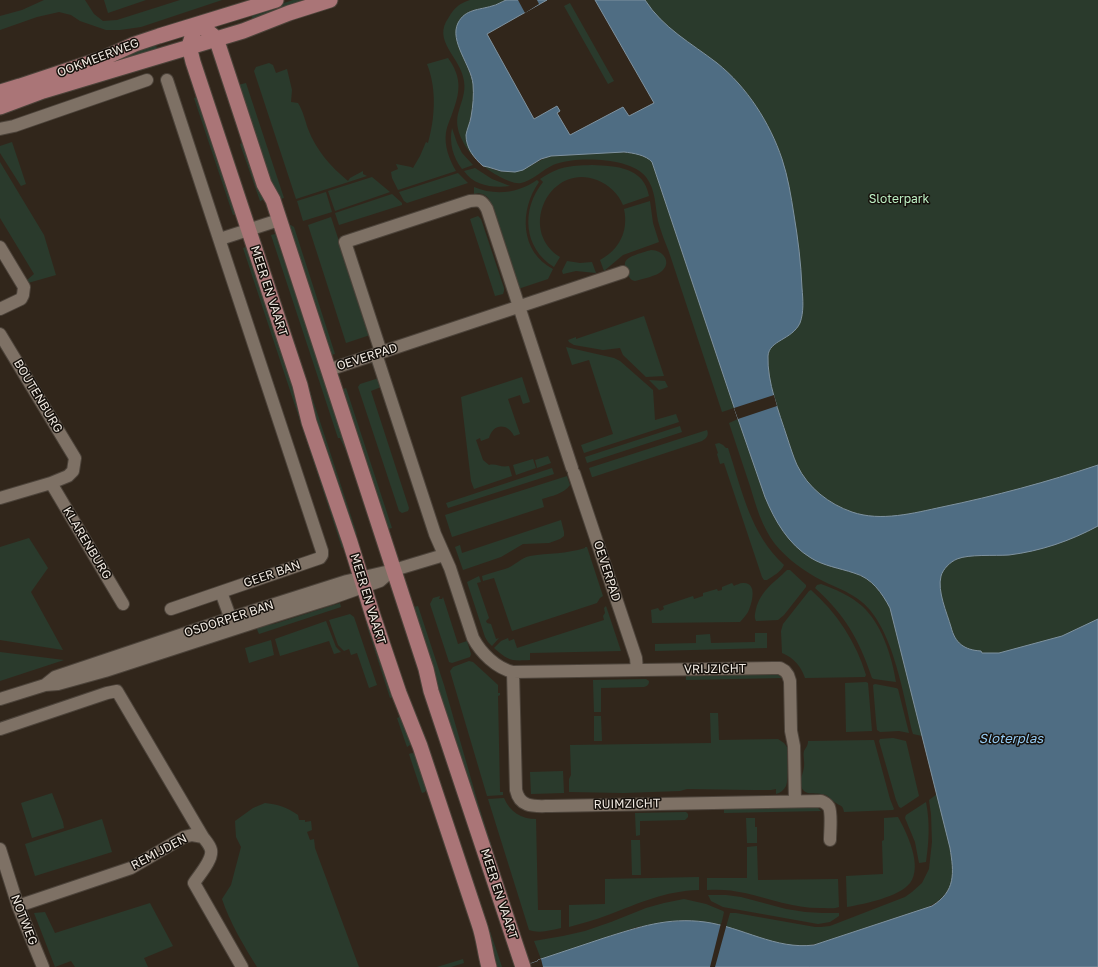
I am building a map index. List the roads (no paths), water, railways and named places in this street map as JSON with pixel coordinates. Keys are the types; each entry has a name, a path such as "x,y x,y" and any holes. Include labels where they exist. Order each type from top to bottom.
{"main road":[{"name":"OOKMEERWEG","path":"0,92 104,58 135,44 276,0"},
{"name":"OOKMEERWEG","path":"0,107 44,91 247,29 289,13 330,0"},
{"path":"189,46 196,24 216,38"},
{"name":"MEER EN VAART","path":"216,38 264,184 273,200 426,668 431,690 523,967"},
{"name":"MEER EN VAART","path":"189,46 300,385 311,429 350,542 399,694 420,746 475,909 482,931 489,967"}],"street":[{"path":"0,130 146,80"},
{"path":"167,80 220,239"},
{"name":"OEVERPAD","path":"379,353 345,242 470,201 480,201 484,203 636,658 637,670"},
{"name":"MEER EN VAART","path":"220,239 279,220"},
{"name":"GEER BAN","path":"171,609 320,558 322,555 322,551 273,406 220,239"},
{"path":"0,247 24,287 21,299 0,309"},
{"name":"OEVERPAD","path":"328,370 623,272"},
{"name":"BOUTENBURG","path":"0,334 75,458 74,471 68,476 51,483"},
{"path":"379,353 435,534 452,574 474,638 478,647 499,666 513,672"},
{"path":"0,498 51,483"},
{"name":"KLARENBURG","path":"51,483 123,604"},
{"path":"394,570 444,555"},
{"name":"OSDORPER BAN","path":"0,699 45,684 58,684 102,667 233,623 332,598 362,582 380,581 394,570"},
{"path":"221,592 233,623"},
{"path":"102,667 203,837"},
{"name":"VRIJZICHT","path":"513,672 780,668 788,675 790,686 791,731 794,746 795,801"},
{"name":"RUIMZICHT","path":"513,672 516,790 517,796 526,805 551,806 821,801 826,803 830,813 830,840"},
{"path":"0,729 117,691"},
{"name":"REMIJDEN","path":"18,906 132,868 184,837 192,835 203,837 208,843 211,851 210,859 194,883 242,967"},
{"name":"NOTWEG","path":"0,849 18,906 43,967"}],"water":[{"name":"Sloterplas","path":"506,0 547,0 487,34 534,119 557,106 560,111 557,113 570,135 623,107 629,116 654,103 595,0 645,0 660,19 669,27 728,73 748,94 756,106 771,132 786,173 798,242 803,297 803,310 800,323 792,333 772,346 769,351 769,376 777,407 797,465 813,488 827,500 843,509 863,515 897,516 962,503 1060,477 1098,465 1098,526 1066,541 1032,551 1009,555 962,557 952,562 945,568 941,576 940,588 943,602 955,637 961,645 970,649 981,651 982,653 999,653 1062,636 1098,619 1098,967 521,967 629,930 654,924 679,921 705,922 719,925 786,944 800,946 814,945 932,906 946,894 949,888 952,881 952,866 950,848 890,608 876,587 866,578 821,563 803,552 789,539 773,515 765,497 737,416 652,162 643,156 624,152 551,156 541,159 523,170 515,172 501,171 483,166 469,148 466,135 471,119 473,84 469,69 458,45 456,30 458,23 464,15 477,9 494,6"}],"park label":[{"name":"Sloterpark","path":"899,199"}]}
